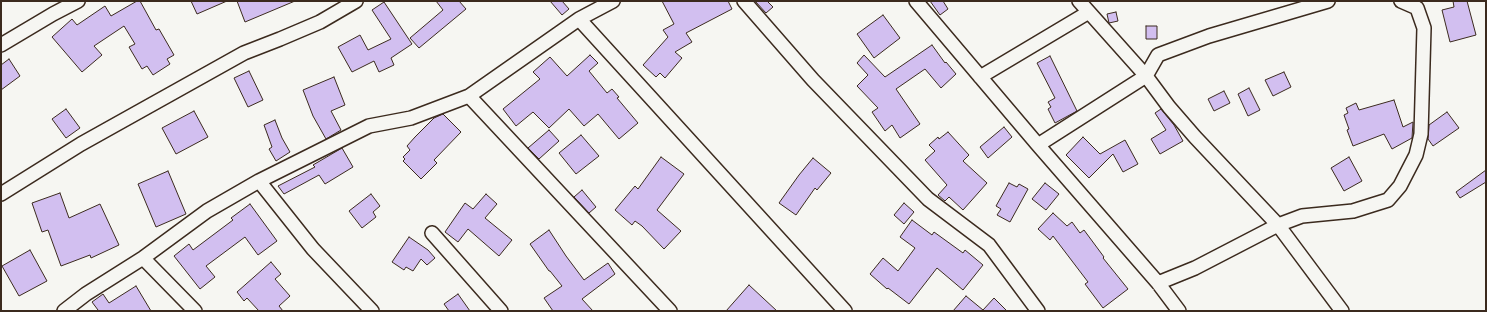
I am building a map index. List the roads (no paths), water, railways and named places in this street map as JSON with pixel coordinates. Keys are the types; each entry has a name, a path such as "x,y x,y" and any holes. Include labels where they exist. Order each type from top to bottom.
{"street":[{"path":"1,45 78,1"},
{"path":"1,194 81,144 244,53 320,22 356,1"},
{"path":"64,311 86,294 143,258 207,211 259,181 369,126 411,118 469,96 579,19 613,1"},
{"path":"744,1 813,80 928,199 989,246 1038,311"},
{"path":"916,1 1158,283 1179,311"},
{"path":"1079,1 1146,76 1194,137 1278,225 1342,311"},
{"path":"1038,145 1146,76 1158,55 1209,36 1328,1"},
{"path":"1158,283 1195,268 1278,225 1302,216 1353,211 1388,200 1400,186 1416,156 1421,134 1424,28 1418,8 1401,1"},
{"path":"980,77 1089,12"},
{"path":"579,19 845,311"},
{"path":"469,96 670,311"},
{"path":"259,181 313,249 372,311"},
{"path":"432,233 501,311"},
{"path":"143,258 195,311"}]}
